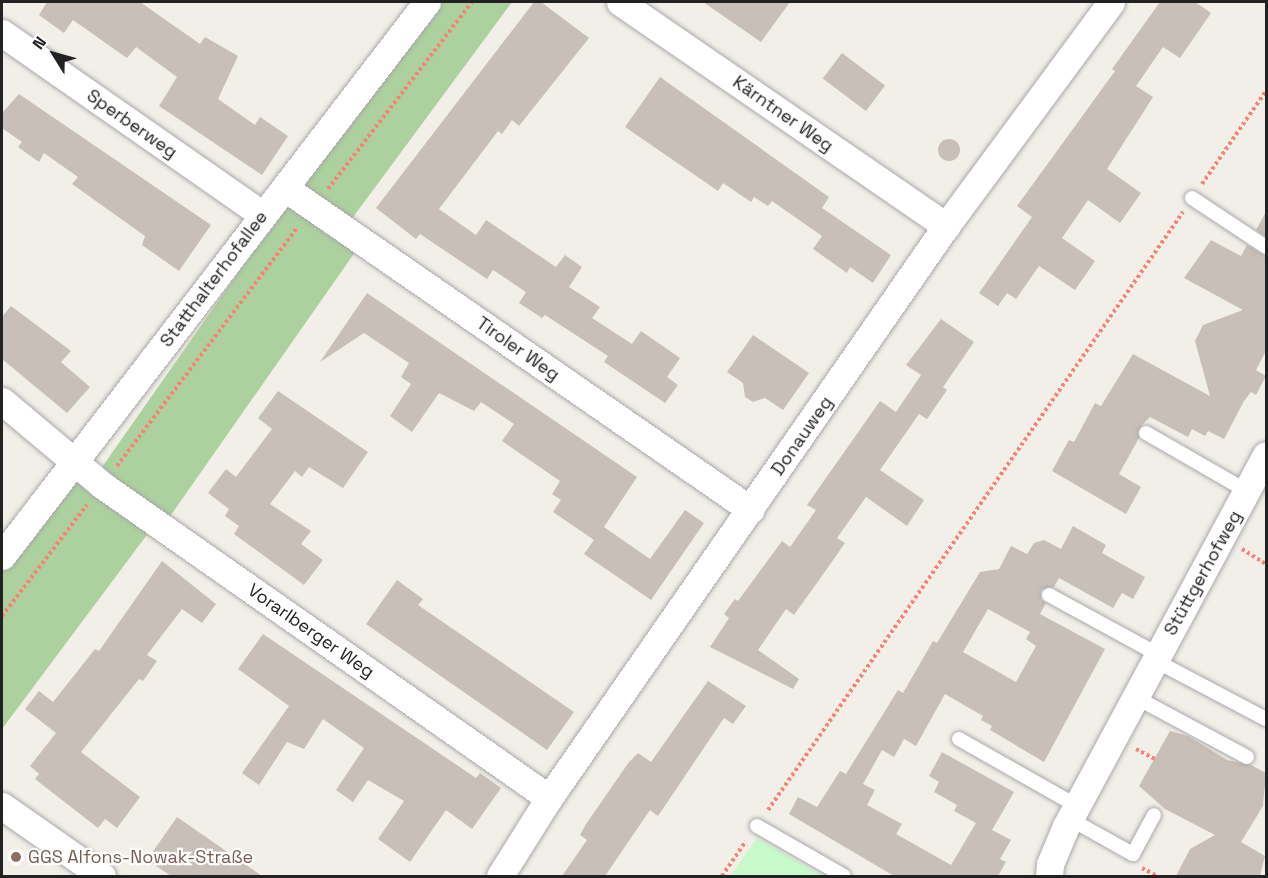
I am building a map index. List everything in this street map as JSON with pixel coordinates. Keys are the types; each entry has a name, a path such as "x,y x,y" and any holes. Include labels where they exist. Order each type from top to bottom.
{"street":[{"name":"Statthalterhofallee","path":"2,556 426,2"},
{"name":"Kärntner Weg","path":"620,2 946,226"},
{"name":"Donauweg","path":"500,876 549,798 946,226 1111,2"},
{"name":"Sperberweg","path":"2,33 263,215"},
{"name":"Tiroler Weg","path":"285,188 751,510"},
{"name":"Vorarlberger Weg","path":"2,401 73,463 102,485 549,798"},
{"name":"Stüttgerhofweg","path":"1049,876 1050,864 1073,813 1266,455"},
{"path":"2,806 102,876"}],"lane":[{"path":"1192,198 1266,247"},
{"name":"Stüttgerhofweg","path":"1146,434 1247,491"},
{"name":"Stüttgerhofweg","path":"1049,595 1156,657"},
{"path":"1156,657 1266,719"},
{"path":"1135,697 1246,757"},
{"path":"959,739 1133,854 1154,815"},
{"path":"757,826 844,876"}],"path":[{"path":"2,616 472,2"},
{"path":"722,876 1266,91"}],"green space":[{"path":"439,2 512,2 348,224 298,189"},
{"path":"289,200 358,248 167,520 99,472"},
{"path":"77,472 152,528 2,729 2,571"},
{"path":"757,838 823,876 730,876"}],"building":[{"path":"47,2 140,2 200,44 205,37 238,56 218,99 255,125 260,117 288,136 262,175 159,106 177,77 136,47 127,58 73,20 64,33 39,15"},
{"path":"534,2 541,2 589,38 519,126 512,120 502,134 498,131 439,209 476,235 486,220 556,267 565,255 582,267 569,287 600,307 592,318 632,344 641,331 680,358 667,377 678,385 665,403 604,362 608,356 545,315 542,318 519,303 526,292 493,270 487,279 420,234 416,239 376,208"},
{"path":"703,2 790,2 761,42"},
{"path":"1160,2 1195,2 1211,13 1180,58 1163,47 1136,86 1153,97 1107,169 1141,193 1120,223 1088,200 1062,238 1095,261 1075,290 1039,266 1016,299 1007,293 998,306 979,293 1032,217 1017,206 1115,71 1112,69"},
{"path":"842,53 885,85 866,111 823,79"},
{"path":"660,77 829,197 822,208 891,255 873,283 850,267 847,273 813,249 822,236 772,201 768,206 754,197 751,202 723,183 718,191 625,127"},
{"path":"19,94 211,225 179,271 142,245 145,236 72,184 78,177 44,153 39,162 18,147 22,142 2,128 2,113"},
{"path":"949,139 957,142 960,150 957,158 949,161 941,158 938,150 941,142"},
{"path":"1266,212 1266,237 1256,230"},
{"path":"1211,240 1241,256 1247,245 1266,256 1266,351 1256,370 1266,376 1256,395 1251,392 1244,401 1224,439 1208,431 1205,436 1192,429 1188,437 1150,417 1141,426 1139,438 1119,474 1141,487 1126,514 1052,471 1069,440 1074,442 1095,403 1101,406 1133,354 1210,396 1195,341 1203,325 1243,310 1184,278"},
{"path":"367,293 637,477 604,527 650,559 685,510 704,523 651,600 584,554 594,540 553,512 561,500 552,494 560,481 502,441 514,424 481,402 474,411 439,393 412,432 390,416 411,384 401,377 409,363 364,333 320,362"},
{"path":"11,306 71,351 61,362 90,387 67,413 2,359 2,317"},
{"path":"941,319 974,342 943,387 947,390 927,419 919,414 880,470 924,500 907,526 866,497 837,538 845,543 794,615 786,609 758,650 799,679 793,689 710,647 729,618 724,614 735,599 738,601 782,541 790,547 816,510 807,505 880,401 896,412 921,375 906,365"},
{"path":"753,335 809,373 783,410 765,398 753,402 745,397 743,383 727,372"},
{"path":"278,391 368,452 343,488 309,467 302,477 295,471 270,504 311,531 301,544 323,560 304,585 234,534 239,526 225,516 229,509 208,493 226,469 236,477 272,429 258,418"},
{"path":"1073,526 1106,545 1102,553 1145,577 1133,599 1122,593 1113,608 1059,578 1054,587 1041,590 1041,599 1046,603 1040,614 1105,649 1044,762 990,730 992,726 981,720 983,716 945,694 916,746 904,739 894,757 882,750 863,784 875,790 867,805 902,824 896,834 951,865 976,823 954,811 957,805 934,792 939,782 929,776 942,752 1014,792 992,830 1011,840 1000,859 1006,862 998,876 894,876 789,814 798,797 817,807 840,771 846,774 898,690 903,693 933,641 937,643 980,572 999,569 1011,546 1027,554 1034,543 1044,540 1061,549","holes":["988,609 1030,632 1026,639 1036,646 1016,682 963,652"]},
{"path":"162,561 216,604 202,623 182,609 147,655 157,661 143,681 139,679 81,752 140,797 117,828 105,819 98,828 35,779 39,774 30,766 56,733 25,709 39,691 53,702 95,649 99,651"},
{"path":"397,580 423,599 418,605 574,712 547,750 366,624"},
{"path":"263,634 476,778 480,773 501,788 472,829 446,810 410,862 378,839 404,801 368,780 353,802 336,790 364,748 323,719 304,749 287,742 259,785 242,773 289,706 238,669"},
{"path":"708,681 746,706 733,724 724,718 658,816 650,810 605,876 562,876 587,840 580,835 586,824 629,762 638,753 651,762"},
{"path":"1170,731 1188,736 1227,760 1251,765 1266,773 1263,806 1241,842 1265,856 1260,876 1176,876 1190,849 1215,835 1165,809 1139,786"},
{"path":"177,817 262,876 171,876 147,860"}],"place":[{"name":"GGS Alfons-Nowak-Straße","path":"16,857"}]}
